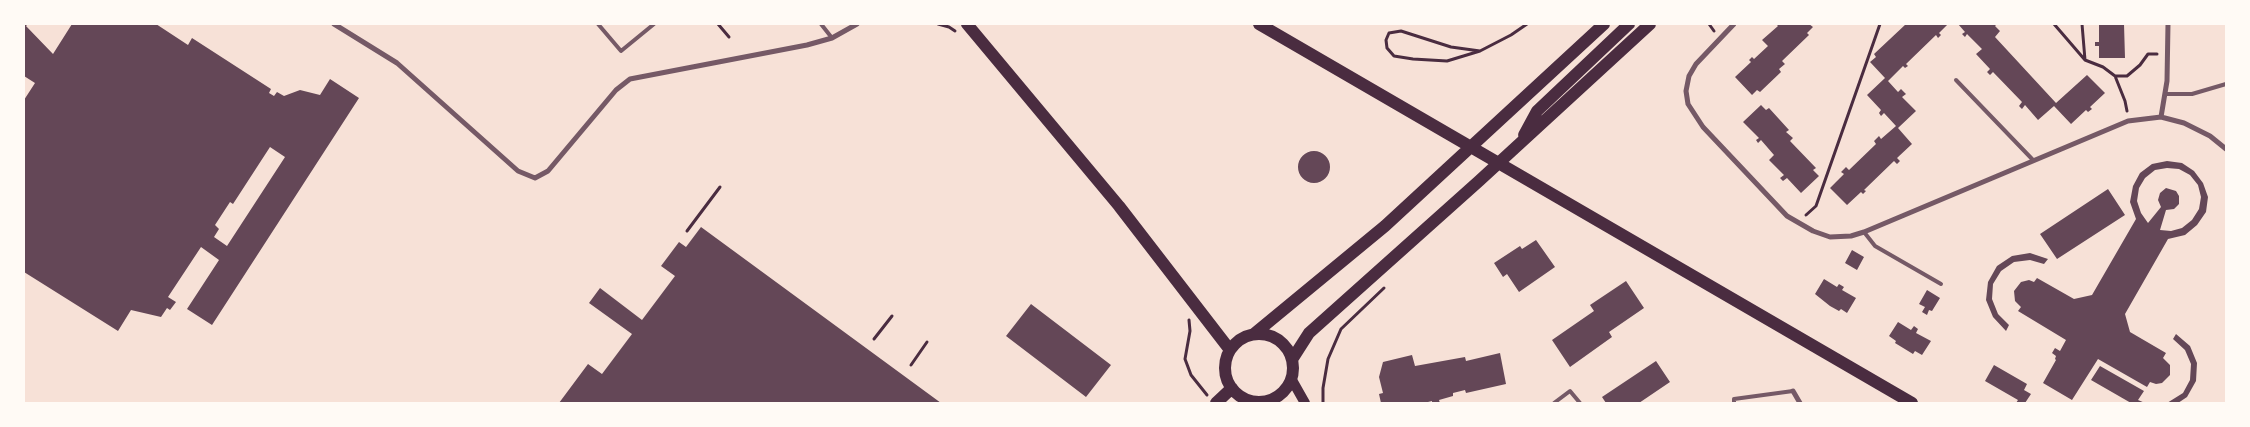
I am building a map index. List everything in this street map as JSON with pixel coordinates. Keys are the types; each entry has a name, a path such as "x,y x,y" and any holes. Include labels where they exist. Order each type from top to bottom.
{"main road":[{"path":"966,24 1119,206 1230,350"},
{"path":"1259,24 1912,403"},
{"path":"1254,334 1274,336 1289,349 1294,369 1292,380 1281,395 1264,402 1246,399 1232,388 1225,369 1230,350 1237,342 1254,334 1385,226 1604,24"},
{"path":"1518,146 1537,111 1629,24"},
{"path":"1292,358 1309,334 1650,24"},
{"path":"1292,380 1305,403"},
{"path":"1216,403 1232,388"}],"street":[{"path":"334,24 397,63 518,171 535,178 548,171 616,90 630,79 807,45 832,38 858,24"},
{"path":"1734,24 1696,64 1689,76 1686,91 1688,104 1703,127 1787,216 1797,223 1830,237 1851,236 1864,232 2128,122 2162,117 2184,123 2210,136 2226,149"},
{"path":"2162,117 2168,55 2168,24"},
{"path":"1793,391 1800,403"}],"lane":[{"path":"598,24 621,51 654,24"},
{"path":"821,24 832,38"},
{"path":"1956,80 2033,160"},
{"path":"2165,94 2192,94 2226,84"},
{"path":"1864,232 1875,246 1941,284"},
{"path":"1554,403 1570,391 1580,403"},
{"path":"1734,403 1734,399 1793,391"}],"path":[{"path":"718,24 729,37"},
{"path":"938,24 949,27 956,32"},
{"path":"1480,51 1451,47 1401,31 1389,33 1386,40 1387,48 1394,56 1447,61 1480,51 1511,35 1527,24"},
{"path":"1797,223 1816,206 1880,24"},
{"path":"2054,24 2085,60 2103,67 2115,76 2125,101 2128,122"},
{"path":"2082,24 2085,60"},
{"path":"2115,76 2127,76 2140,65 2148,54 2168,55"},
{"path":"687,231 720,187"},
{"path":"1323,403 1323,388 1328,359 1341,329 1391,281"},
{"path":"874,339 892,316"},
{"path":"1188,316 1190,331 1185,359 1191,375 1200,389"},
{"path":"910,365 927,342"}],"building":[{"path":"24,24 28,24 26,26 53,54 72,24 156,24 188,45 192,38 271,89 269,93 274,96 277,92 284,96 300,90 320,95 330,79 359,98 212,325 187,309 219,260 201,247 168,297 176,302 170,310 167,308 161,317 131,310 118,331 24,272 24,100 35,83 24,76","holes":["270,147 285,157 227,246 214,237 219,229 215,225 230,202 233,204"]},
{"path":"1776,24 1809,24 1813,27 1807,33 1809,35 1782,61 1785,64 1779,69 1781,72 1760,92 1757,90 1752,95 1735,77 1751,62 1749,60 1752,57 1754,59 1768,46 1762,40 1778,26"},
{"path":"1906,24 1948,24 1939,33 1941,35 1938,38 1936,35 1906,64 1908,66 1905,68 1903,66 1888,81 1898,92 1901,89 1906,94 1902,97 1916,111 1898,128 1912,144 1897,158 1900,161 1897,164 1894,161 1864,190 1866,191 1863,194 1861,192 1847,205 1830,188 1844,174 1841,172 1846,167 1849,170 1876,144 1874,141 1879,136 1881,139 1896,126 1884,113 1881,116 1879,113 1881,110 1867,95 1885,78 1870,62 1876,57 1874,54"},
{"path":"1958,24 1997,24 1995,26 2000,31 1995,37 2056,103 2087,75 2105,93 2090,107 2092,109 2088,112 2086,110 2071,124 2054,106 2038,120 2025,105 2022,109 2019,106 2022,102 1993,72 1990,75 1987,72 1990,69 1976,54 1982,49 1967,34 1965,37 1962,34 1965,32"},
{"path":"2099,24 2124,24 2125,58 2099,58 2099,46 2095,46 2095,42 2099,42"},
{"path":"1761,105 1766,110 1769,108 1789,130 1786,132 1793,138 1790,141 1816,168 1813,170 1819,176 1801,193 1787,178 1783,181 1780,178 1784,175 1769,160 1774,155 1761,140 1758,143 1756,140 1759,138 1743,122"},
{"path":"1314,151 1325,156 1330,167 1325,178 1314,183 1303,178 1298,167 1303,156"},
{"path":"2167,161 2182,163 2194,171 2203,183 2208,197 2206,212 2197,225 2185,235 2168,239 2125,314 2130,332 2166,353 2163,358 2170,365 2170,375 2162,383 2150,382 2147,387 2098,359 2072,400 2043,383 2056,360 2056,356 2052,353 2055,348 2060,351 2066,340 2018,311 2021,307 2015,301 2014,291 2021,282 2029,280 2034,282 2037,278 2074,299 2092,295 2136,219 2130,202 2133,186 2140,173 2152,164","holes":["2179,169 2190,175 2198,185 2201,197 2199,209 2192,220 2182,228 2171,231 2160,230 2166,210 2174,209 2179,204 2179,196 2176,191 2166,188 2160,193 2158,200 2161,207 2148,223 2141,213 2137,201 2139,188 2145,178 2155,170"]},
{"path":"2108,189 2125,215 2057,259 2040,234"},
{"path":"701,227 941,403 559,403 588,364 602,374 632,334 589,303 600,288 642,320 675,276 661,266 679,242 686,247"},
{"path":"1536,240 1555,267 1519,292 1507,274 1503,277 1494,263 1520,246 1522,249"},
{"path":"1852,250 1864,257 1857,270 1845,263"},
{"path":"2030,253 2048,259 2044,264 2030,260 2014,262 2001,271 1993,284 1992,299 1998,314 2009,325 2006,331 1993,317 1986,300 1988,282 1997,266 2012,256"},
{"path":"1824,279 1837,287 1839,284 1844,287 1842,290 1856,298 1847,313 1830,306 1815,294"},
{"path":"1626,281 1644,308 1609,332 1612,337 1570,367 1552,340 1594,311 1590,305"},
{"path":"1927,290 1940,298 1932,311 1929,310 1927,315 1922,312 1925,307 1919,304"},
{"path":"1031,304 1111,365 1086,397 1006,336"},
{"path":"1898,322 1911,330 1914,326 1918,329 1916,333 1931,341 1922,355 1915,351 1913,354 1895,343 1896,341 1889,336"},
{"path":"2176,334 2190,346 2197,363 2196,381 2187,397 2178,403 2167,403 2183,393 2190,380 2191,364 2185,350 2173,339"},
{"path":"1500,353 1506,384 1466,393 1465,390 1453,393 1453,396 1439,400 1440,403 1432,403 1432,401 1424,403 1381,403 1379,394 1383,393 1379,377 1383,362 1412,355 1415,366 1465,357 1466,361"},
{"path":"1656,361 1670,382 1639,403 1606,403 1602,397"},
{"path":"1994,365 2027,384 2024,390 2031,394 2025,403 2016,403 2018,400 1985,381"},
{"path":"2100,366 2144,391 2138,400 2145,403 2131,403 2091,380"}]}
